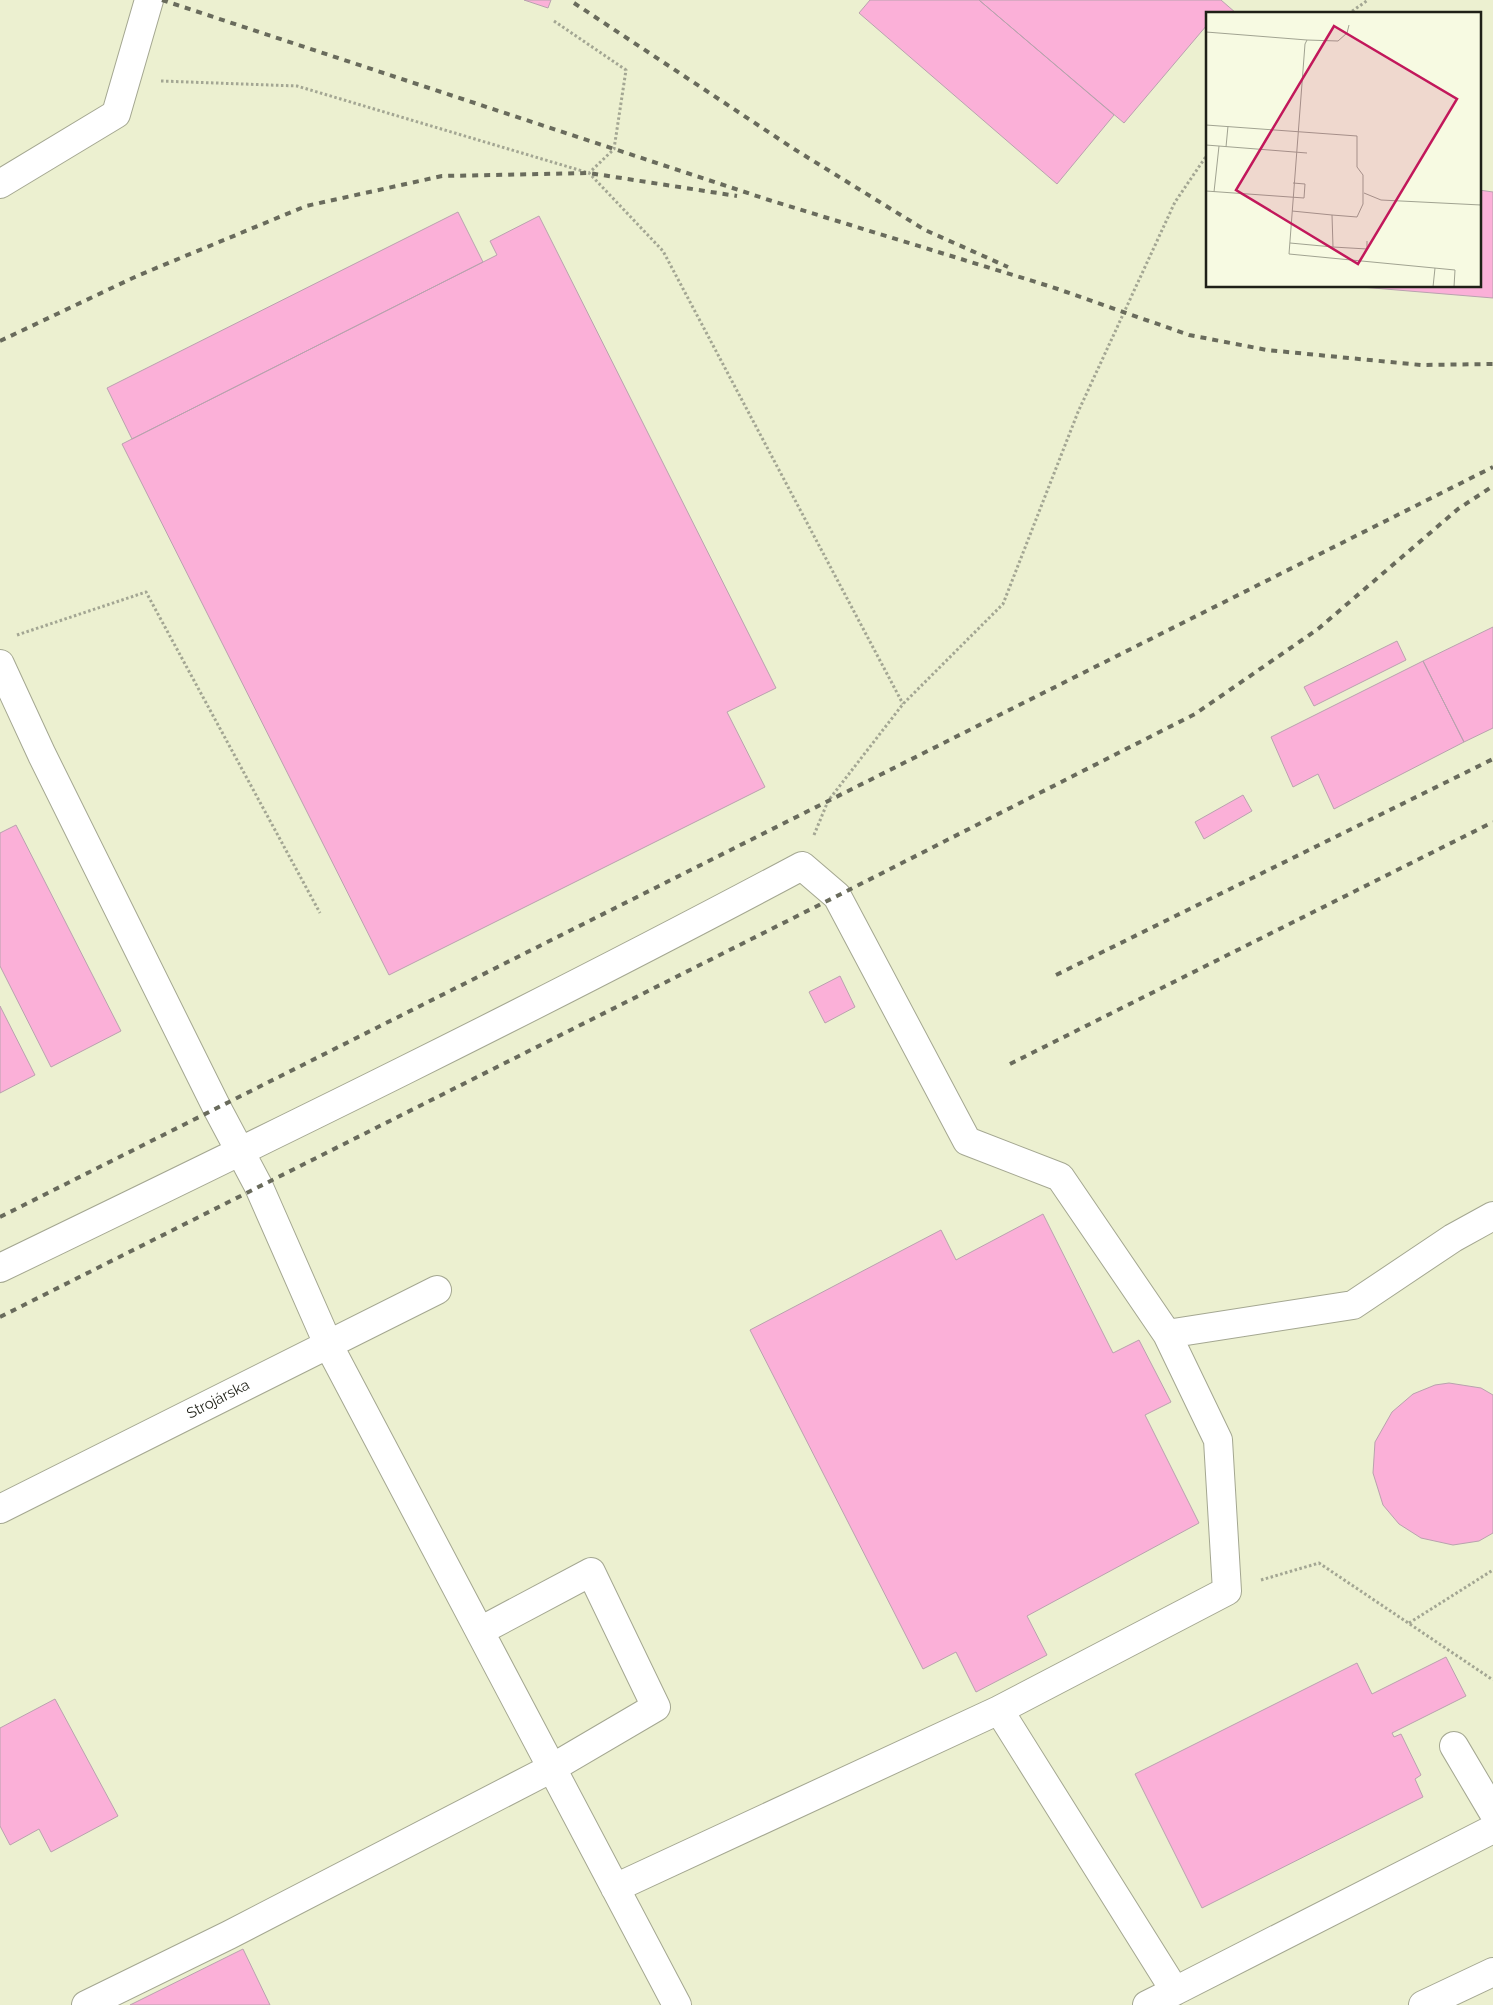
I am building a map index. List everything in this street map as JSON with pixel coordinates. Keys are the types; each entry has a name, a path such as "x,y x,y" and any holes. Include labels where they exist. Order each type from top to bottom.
{"street":[{"path":"0,184 116,114 149,0"},
{"path":"0,664 46,764 217,1108 260,1187 328,1344 677,2005"},
{"path":"0,1268 241,1152 669,937 802,866 837,896 967,1141 1060,1177 1167,1334 1218,1440 1227,1590 999,1710 615,1888"},
{"path":"1167,1334 1353,1305 1453,1238 1493,1216"},
{"name":"Strojárska","path":"0,1509 437,1290"},
{"path":"86,2005 230,1935 552,1768 656,1707 590,1572 480,1631"},
{"path":"999,1710 1175,1991"},
{"path":"1454,1746 1493,1812"},
{"path":"1147,2005 1493,1829"},
{"path":"1423,2005 1493,1972"}],"path":[{"path":"1351,12 1368,0"},
{"path":"554,21 626,70 614,149 590,173"},
{"path":"126,80 296,86 590,173 663,251 903,704"},
{"path":"802,866 828,801 903,704 1003,604 1082,403 1175,202 1206,156"},
{"path":"9,638 146,592 320,913"},
{"path":"1227,1590 1319,1563 1493,1680"},
{"path":"1409,1623 1493,1570"}],"shaded area":[{"path":"0,0 1493,0 1493,2005 0,2005"}],"building":[{"path":"524,0 551,0 548,8"},
{"path":"870,0 979,0 1114,115 1057,184 859,13"},
{"path":"979,0 1221,0 1235,12 1206,12 1206,26 1124,123"},
{"path":"1480,190 1493,192 1493,298 1373,288 1480,288"},
{"path":"458,212 483,262 132,439 107,388"},
{"path":"539,216 776,688 727,712 765,787 389,975 122,444 497,255 490,241"},
{"path":"1493,627 1493,728 1464,742 1423,661"},
{"path":"1397,641 1406,660 1314,706 1304,687"},
{"path":"1423,661 1464,742 1334,809 1318,774 1293,787 1271,737"},
{"path":"1243,795 1252,811 1204,839 1195,822"},
{"path":"16,825 121,1031 51,1067 0,966 0,833"},
{"path":"840,976 855,1007 825,1023 809,992"},
{"path":"0,1006 35,1075 0,1093"},
{"path":"1043,1214 1113,1353 1139,1340 1171,1402 1145,1415 1199,1523 1027,1616 1047,1655 976,1692 956,1652 923,1669 750,1330 941,1230 956,1260"},
{"path":"1449,1383 1481,1388 1493,1395 1493,1533 1479,1541 1453,1545 1421,1538 1399,1524 1383,1505 1373,1473 1375,1442 1392,1412 1413,1394 1435,1385"},
{"path":"1446,1657 1466,1696 1392,1733 1394,1737 1401,1734 1421,1775 1415,1779 1423,1797 1202,1908 1135,1774 1357,1663 1372,1694"},
{"path":"55,1699 118,1816 51,1852 39,1829 10,1845 0,1826 0,1728"},
{"path":"243,1949 270,2005 130,2005"}],"railway":[{"path":"162,0 769,200 1052,287 1189,335 1267,350 1421,365 1493,364"},
{"path":"574,3 794,149 925,230 1008,267"},
{"path":"0,341 137,276 306,206 442,176 589,173 737,196"},
{"path":"0,1217 1493,467"},
{"path":"0,1317 1195,714 1318,629 1458,509 1493,486"},
{"path":"1056,975 1493,759"},
{"path":"1010,1064 1493,822"}]}
